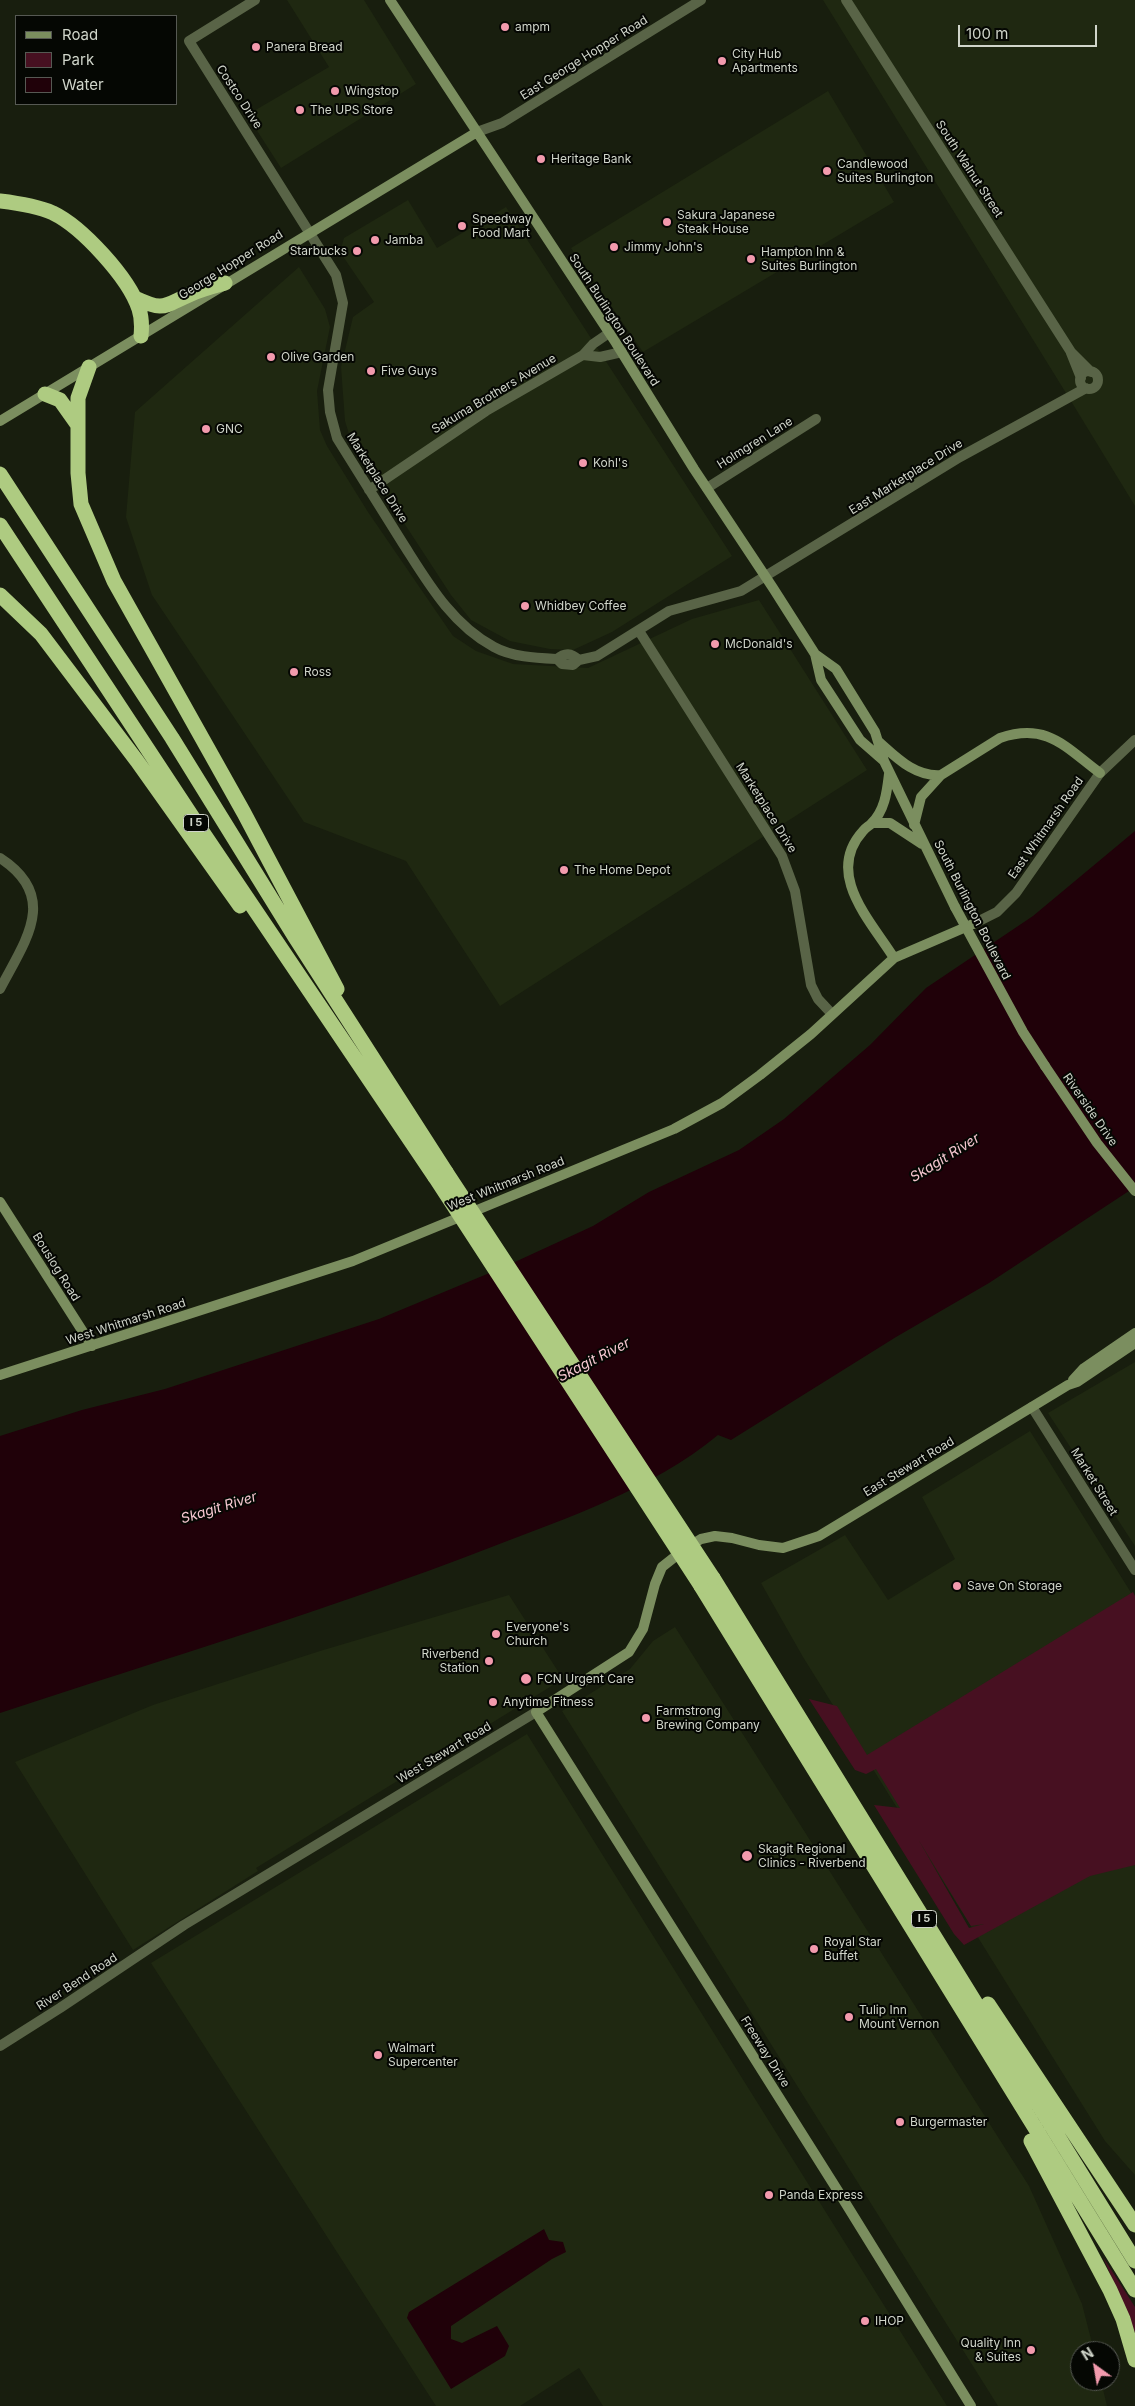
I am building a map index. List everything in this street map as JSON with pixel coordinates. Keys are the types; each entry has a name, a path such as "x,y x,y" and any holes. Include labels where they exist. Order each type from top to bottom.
{"highway":[{"path":"0,201 52,213 86,236 103,254 135,298 142,322 141,336"},
{"path":"135,298 148,306 169,306 192,294 225,283"},
{"path":"89,367 78,398 78,473 81,504 114,581 249,822 331,975 368,1051"},
{"path":"45,394 60,400 78,426"},
{"name":"I 5","path":"0,474 172,738 294,937 368,1051 441,1174 900,1880 1135,2261"},
{"name":"I 5","path":"0,525 193,818 396,1119 441,1174"},
{"path":"0,595 41,634 137,761 272,952 396,1119"},
{"name":"I 5","path":"707,1582 972,2026 1135,2290"},
{"path":"900,1880 950,1946 1135,2225"},
{"path":"972,2026 1110,2290 1123,2319 1135,2360"}],"street":[{"name":"Costco Drive","path":"255,0 189,42 308,232"},
{"name":"South Burlington Boulevard","path":"390,0 622,352 706,488 816,654 836,669 875,732 884,761 955,907 1019,1025 1045,1066"},
{"name":"East George Hopper Road","path":"477,132 502,123 701,0"},
{"name":"South Walnut Street","path":"846,0 1071,352 1091,372"},
{"name":"George Hopper Road","path":"0,421 308,232 477,132"},
{"name":"Marketplace Drive","path":"308,232 336,275 343,296 328,390 333,427 337,438 369,490 428,582 452,614 468,630 494,647 512,654 557,659 562,664 572,665 579,660"},
{"name":"Sakuma Brothers Avenue","path":"369,490 486,411 583,355 593,344 609,333"},
{"path":"583,355 600,357 622,352"},
{"name":"South Walnut Street","path":"1071,352 1082,382"},
{"path":"1091,372 1097,375 1098,382 1094,387 1082,382 1085,373 1091,372"},
{"name":"East Marketplace Drive","path":"579,660 597,656 668,611 741,592 960,457 1060,402 1082,382"},
{"name":"Holmgren Lane","path":"706,488 816,419"},
{"name":"Marketplace Drive","path":"638,630 782,856 795,891 811,985 818,998 832,1014"},
{"name":"South Burlington Boulevard","path":"816,654 821,680 826,688 860,740 884,761"},
{"path":"914,825 921,798 941,775 1000,738 1031,731 1043,734 1066,745 1100,773"},
{"name":"East Whitmarsh Road","path":"972,924 996,912 1016,893 1100,773 1135,740"},
{"path":"878,741 900,761 922,775 941,775"},
{"path":"889,771 887,794 873,823 863,831 852,850 848,877 855,899 894,958"},
{"path":"873,823 890,823 925,846"},
{"path":"0,858 22,877 29,887 34,910 27,938 0,989"},
{"name":"West Whitmarsh Road","path":"0,1376 353,1260 674,1129 722,1103 811,1034 894,958 972,924"},
{"name":"Riverside Drive","path":"1045,1066 1092,1136 1135,1191"},
{"name":"Bouslog Road","path":"0,1202 92,1346"},
{"path":"1071,1382 1084,1368 1135,1333"},
{"name":"East Stewart Road","path":"686,1548 701,1539 715,1536 783,1548 819,1536 1032,1407 1122,1348 1132,1345"},
{"name":"Market Street","path":"1032,1407 1135,1570"},
{"name":"West Stewart Road","path":"166,1937 536,1712 629,1652 643,1629 655,1584 662,1567 686,1548"},
{"name":"Freeway Drive","path":"536,1712 971,2406"},
{"name":"River Bend Road","path":"0,2046 166,1937"}],"shaded area":[{"path":"287,0 364,0 416,84 281,168 247,115 329,67"},
{"path":"823,0 1135,0 1135,506 1074,406"},
{"path":"828,91 894,202 643,352 571,248"},
{"path":"408,200 437,248 506,207 732,556 612,632 573,650 550,649 510,641 471,620 451,595 389,500 349,434 345,421 341,367 353,317 374,302 340,252 344,238"},
{"path":"299,267 325,309 330,327 317,391 320,430 327,446 368,512 453,636 476,651 513,664 588,668 692,619 759,600 867,770 500,1006 406,861 304,822 152,595 126,517 135,412"},
{"path":"1135,1362 1135,1546 1048,1413"},
{"path":"1030,1431 1135,1599 1135,2175 1105,2141 803,1657 761,1583 845,1535 888,1600 955,1559 922,1497"},
{"path":"509,1595 563,1679 256,1868 258,1871 133,1950 15,1762 153,1705 320,1651"},
{"path":"675,1627 1029,2186 1082,2304 1091,2341 1070,2341 1070,2391 1103,2391 1107,2406 998,2406 562,1711 630,1669 653,1641"},
{"path":"527,1734 947,2406 603,2406 579,2368 520,2406 436,2406 151,1963"}],"green space":[{"path":"1133,1592 1135,1596 1135,1865 1090,1876 964,1945 954,1934 874,1805 900,1808 876,1769 866,1774 855,1770 809,1699 837,1706 867,1755","holes":["918,1839 971,1926 984,1924 969,1928"]},
{"path":"1103,2257 1135,2307 1135,2333"}],"water":[{"name":"Skagit River","path":"1135,831 1135,1187 989,1283 896,1337 731,1440 718,1435 692,1454 637,1487 579,1513 429,1571 246,1634 0,1713 0,1436 82,1410 165,1389 379,1319 504,1267 593,1226 649,1192 739,1150 784,1119 870,1045 926,988 1033,916"},
{"path":"544,2229 549,2240 563,2242 566,2252 552,2259 451,2326 451,2339 462,2343 497,2326 509,2346 505,2356 451,2389 407,2318 409,2312"}],"place":[{"name":"ampm","path":"505,27"},
{"name":"Panera Bread","path":"256,47"},
{"name":"City Hub Apartments","path":"722,61"},
{"name":"Wingstop","path":"335,91"},
{"name":"The UPS Store","path":"300,110"},
{"name":"Heritage Bank","path":"541,159"},
{"name":"Candlewood Suites Burlington","path":"827,171"},
{"name":"Sakura Japanese Steak House","path":"667,222"},
{"name":"Speedway Food Mart","path":"462,226"},
{"name":"Jamba","path":"375,240"},
{"name":"Jimmy John's","path":"614,247"},
{"name":"Starbucks","path":"357,251"},
{"name":"Hampton Inn & Suites Burlington","path":"751,259"},
{"name":"Olive Garden","path":"271,357"},
{"name":"Five Guys","path":"371,371"},
{"name":"GNC","path":"206,429"},
{"name":"Kohl's","path":"583,463"},
{"name":"Whidbey Coffee","path":"525,606"},
{"name":"McDonald's","path":"715,644"},
{"name":"Ross","path":"294,672"},
{"name":"The Home Depot","path":"564,870"},
{"name":"Save On Storage","path":"957,1586"},
{"name":"Everyone's Church","path":"496,1634"},
{"name":"Riverbend Station","path":"489,1661"},
{"name":"FCN Urgent Care","path":"526,1679"},
{"name":"Anytime Fitness","path":"493,1702"},
{"name":"Farmstrong Brewing Company","path":"646,1718"},
{"name":"Skagit Regional Clinics - Riverbend","path":"747,1856"},
{"name":"Royal Star Buffet","path":"814,1949"},
{"name":"Tulip Inn Mount Vernon","path":"849,2017"},
{"name":"Walmart Supercenter","path":"378,2055"},
{"name":"Burgermaster","path":"900,2122"},
{"name":"Panda Express","path":"769,2195"},
{"name":"IHOP","path":"865,2321"},
{"name":"Quality Inn & Suites","path":"1031,2350"}]}
